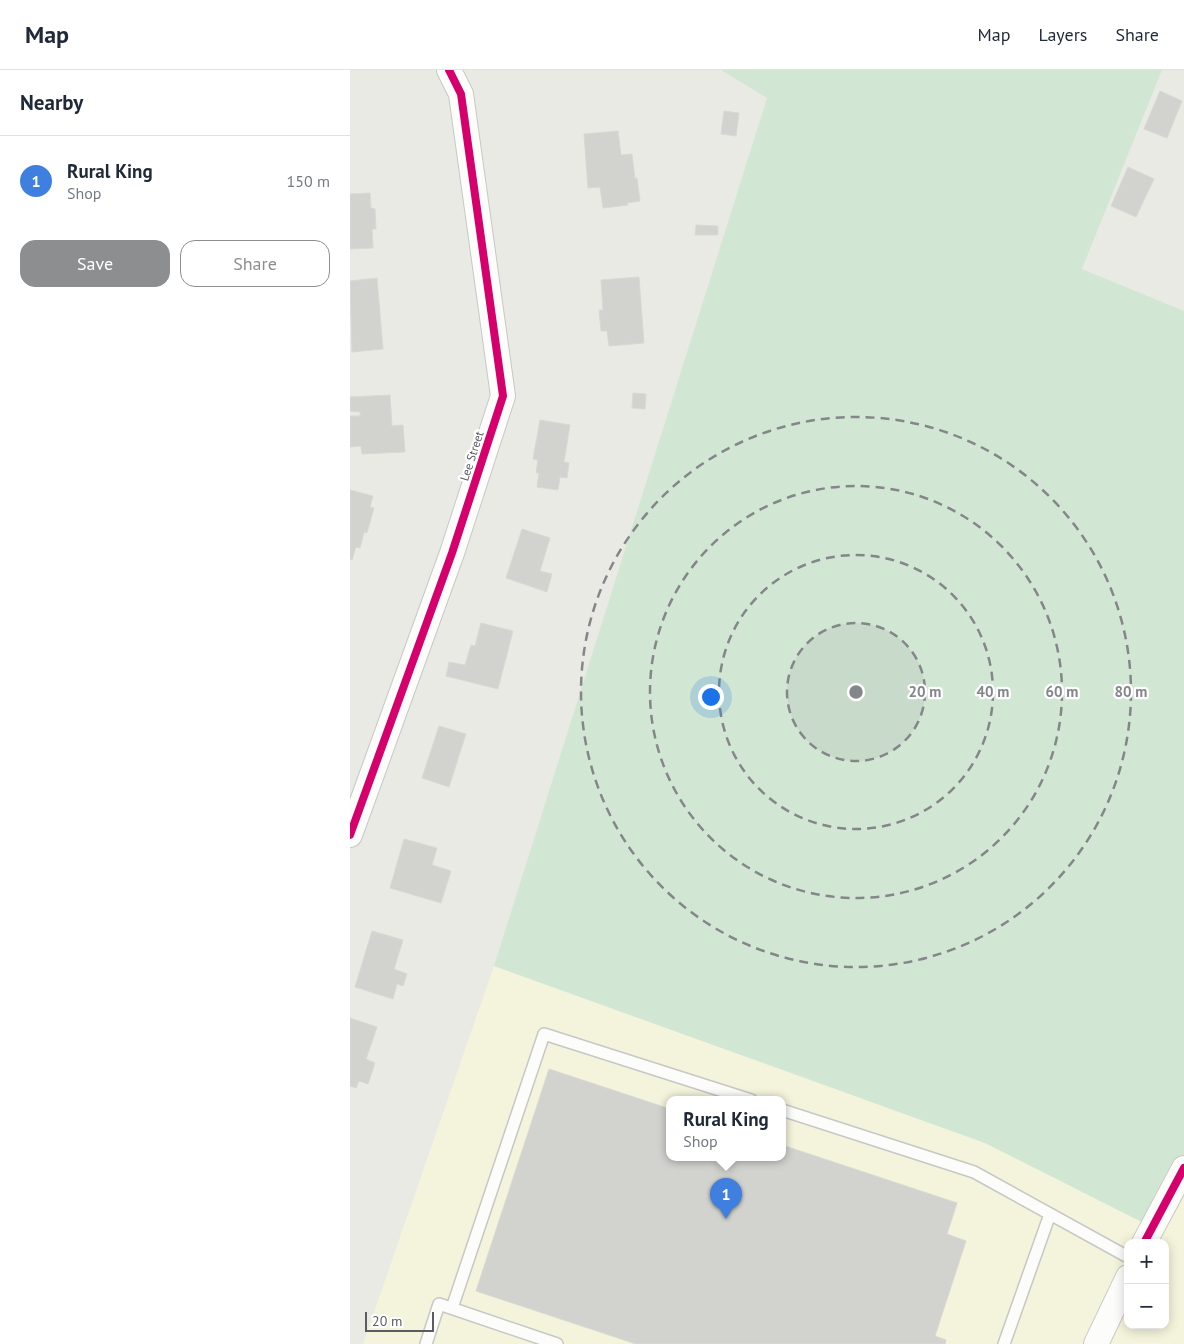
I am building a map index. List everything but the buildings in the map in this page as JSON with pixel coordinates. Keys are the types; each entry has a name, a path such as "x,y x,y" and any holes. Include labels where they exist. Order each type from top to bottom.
{"street":[{"name":"Lee Street","path":"350,835 452,553 503,396 461,94 449,70"},
{"path":"1146,1239 1184,1168"},
{"path":"1096,1344 1125,1284"}],"lane":[{"path":"452,1308 544,1034 738,1096"},
{"path":"786,1111 974,1172 1124,1255"},
{"path":"1004,1344 1050,1214"},
{"path":"426,1344 439,1304 557,1344"}],"shaded area":[{"path":"721,70 1162,70 1082,269 1184,311 1184,1168 1152,1227 985,1143 494,966 767,98"},
{"path":"494,966 985,1143 1151,1227 1184,1168 1184,1344 363,1344"}],"cycle path":[{"path":"350,835 452,553 503,396 461,94 449,70"},
{"path":"1146,1239 1184,1168"}],"place":[{"name":"Rural King","path":"726,1219"}]}
